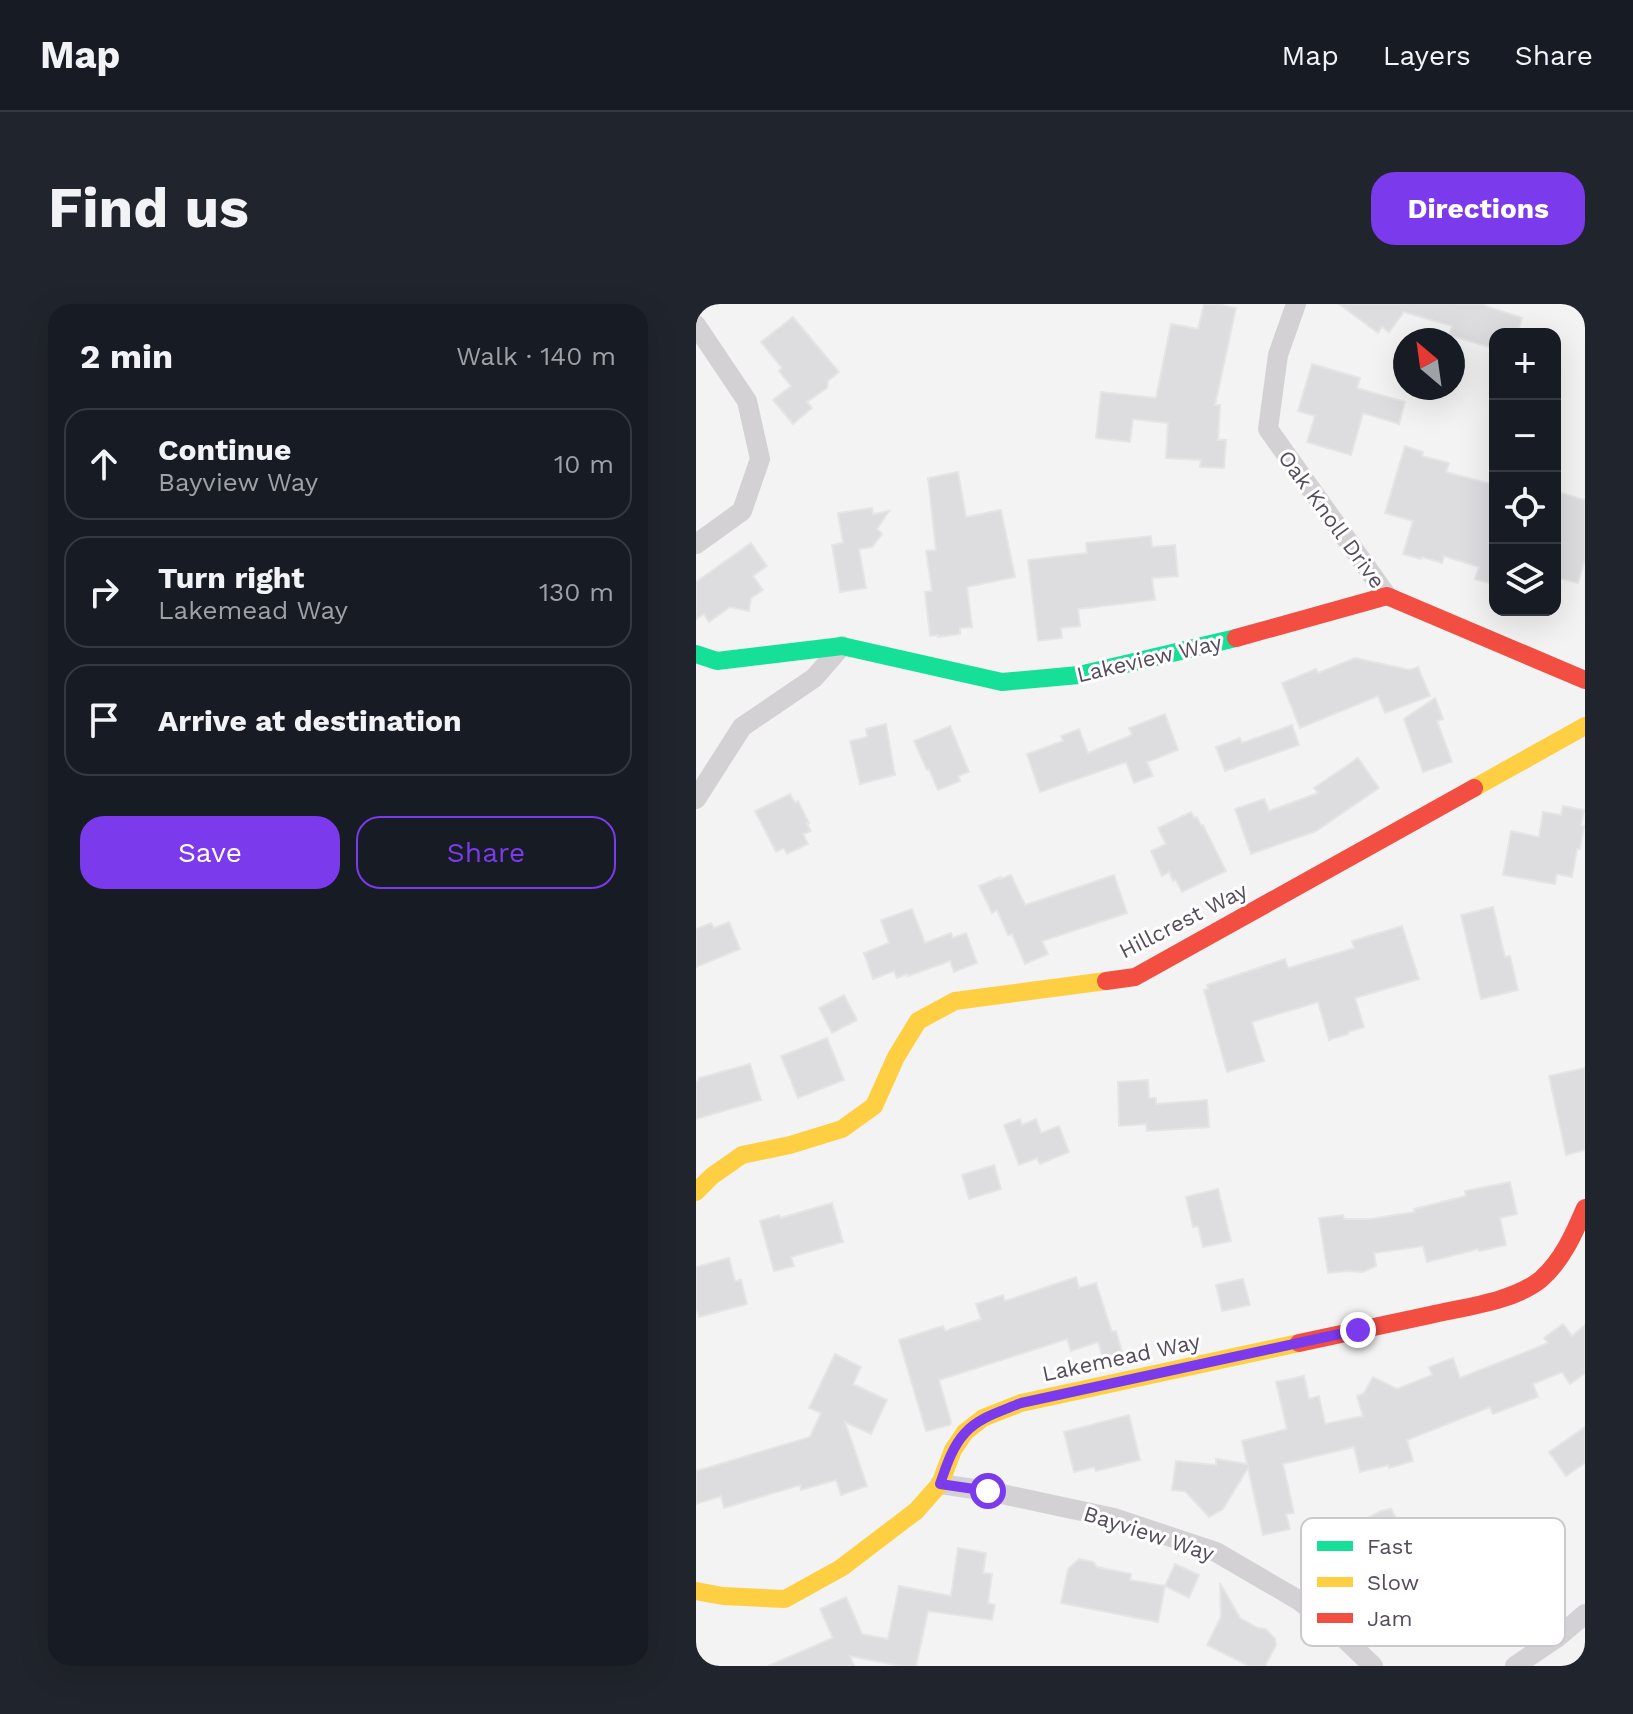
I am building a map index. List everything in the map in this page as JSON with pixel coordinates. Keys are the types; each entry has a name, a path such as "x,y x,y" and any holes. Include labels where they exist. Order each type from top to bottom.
{"street":[{"name":"Oak Knoll Drive","path":"1296,304 1278,355 1268,429 1387,596"},
{"path":"696,325 747,401 760,459 742,511 696,544"},
{"name":"Lakeview Way","path":"696,654 717,661 842,646 1002,682 1079,675 1248,635 1387,596"},
{"path":"1387,596 1585,680"},
{"path":"696,799 742,727 814,678 842,646"},
{"name":"Hillcrest Way","path":"696,1192 712,1176 742,1155 790,1145 842,1129 874,1106 896,1057 918,1021 955,1001 1135,977 1585,726"},
{"name":"Lakemead Way","path":"696,1591 723,1596 785,1599 841,1568 916,1511 940,1484 953,1450 965,1432 983,1418 1021,1403 1480,1304 1527,1288 1550,1273 1572,1239 1585,1208"},
{"name":"Bayview Way","path":"940,1484 1114,1518 1216,1552 1301,1602"},
{"path":"1565,1631 1585,1614"},
{"name":"Bayview Way","path":"1352,1646 1373,1666"},
{"path":"1515,1666 1545,1646"}],"building":[{"path":"1204,304 1236,308 1215,405 1220,405 1218,440 1226,440 1224,468 1200,467 1201,460 1166,458 1168,423 1133,419 1130,442 1096,438 1101,392 1156,398 1171,324 1198,329"},
{"path":"1339,304 1480,304 1522,318 1519,328 1489,328 1489,347 1465,340 1465,328 1451,328 1404,312 1389,332 1382,327 1378,333"},
{"path":"793,317 839,372 828,381 827,388 807,402 812,408 793,424 773,400 791,386 779,371 782,368 761,342"},
{"path":"1312,364 1360,378 1357,388 1405,402 1399,424 1363,413 1351,455 1307,442 1315,416 1298,411"},
{"path":"1405,446 1423,452 1422,456 1449,463 1446,472 1489,483 1489,583 1475,579 1479,567 1444,556 1442,563 1403,554 1413,521 1385,513"},
{"path":"958,472 966,517 1001,510 1015,577 967,587 972,627 960,628 960,634 930,636 925,592 932,591 926,551 936,550 928,478"},
{"path":"1561,493 1585,500 1585,559 1578,583 1561,579"},
{"path":"872,508 873,514 889,511 877,529 882,534 872,547 859,549 866,588 840,592 832,545 843,543 838,513"},
{"path":"1151,536 1152,547 1175,545 1178,576 1152,578 1155,600 1078,609 1080,626 1061,628 1062,638 1038,641 1028,560 1087,553 1086,543"},
{"path":"751,543 767,566 753,576 763,590 751,598 749,611 730,607 709,622 704,614 696,619 696,582"},
{"path":"1355,658 1410,670 1418,667 1430,696 1385,713 1378,696 1300,728 1282,683"},
{"path":"1435,698 1443,719 1437,721 1452,762 1423,772 1404,719"},
{"path":"1165,714 1178,750 1147,762 1153,776 1134,783 1126,762 1040,792 1027,754 1063,741 1061,736 1079,729 1088,753 1132,735 1129,728"},
{"path":"886,724 895,775 860,784 850,741 867,737 866,729"},
{"path":"1292,725 1299,745 1225,771 1216,747 1240,738 1242,743"},
{"path":"950,726 969,772 958,776 960,781 938,790 914,741"},
{"path":"1358,758 1379,788 1316,831 1251,854 1235,809 1264,799 1269,811 1318,793 1314,788"},
{"path":"790,794 795,803 798,801 811,831 803,834 808,844 787,854 784,848 776,852 755,811"},
{"path":"1563,806 1584,810 1580,849 1577,849 1572,877 1557,874 1555,884 1503,875 1511,831 1539,837 1543,812 1561,815"},
{"path":"1191,812 1203,825 1226,871 1182,892 1169,872 1162,876 1151,851 1166,844 1158,828"},
{"path":"1011,875 1025,905 1114,875 1127,913 1042,941 1048,954 1025,964 1012,934 1008,935 997,910 992,913 979,886"},
{"path":"1493,907 1505,957 1510,956 1518,990 1481,999 1461,915"},
{"path":"912,909 925,943 951,933 953,938 966,933 977,963 954,972 950,961 908,976 897,978 894,971 873,979 864,953 889,943 881,920"},
{"path":"729,922 740,949 696,967 696,929 711,923 714,928"},
{"path":"1402,926 1419,979 1355,998 1364,1027 1329,1040 1318,1002 1252,1022 1264,1061 1227,1072 1204,990 1208,989 1207,985 1285,959 1288,968 1354,948 1352,941"},
{"path":"844,995 857,1020 832,1033 819,1008"},
{"path":"827,1038 844,1080 798,1098 781,1056"},
{"path":"750,1064 761,1100 696,1119 696,1082 699,1078"},
{"path":"1585,1068 1585,1150 1566,1155 1549,1076"},
{"path":"1148,1080 1149,1098 1156,1098 1156,1104 1207,1100 1209,1127 1147,1131 1146,1124 1119,1126 1118,1082"},
{"path":"1020,1119 1022,1125 1036,1119 1041,1133 1059,1126 1069,1152 1040,1164 1037,1158 1019,1165 1004,1125"},
{"path":"994,1165 1001,1189 969,1199 962,1175"},
{"path":"1510,1182 1517,1214 1500,1218 1506,1245 1427,1262 1423,1246 1374,1253 1376,1266 1363,1272 1328,1273 1319,1218 1343,1215 1344,1219 1370,1219 1415,1212 1414,1209 1466,1196 1465,1191"},
{"path":"1218,1189 1231,1241 1203,1247 1198,1226 1193,1227 1186,1197"},
{"path":"832,1203 843,1242 791,1257 794,1266 774,1271 760,1221"},
{"path":"729,1258 735,1281 741,1280 747,1304 699,1317 696,1267"},
{"path":"1076,1277 1079,1288 1096,1283 1122,1352 1103,1358 1098,1342 1071,1351 1067,1339 939,1380 951,1422 950,1425 926,1431 899,1340 943,1326 945,1331 981,1319 976,1304 1003,1295 1005,1301"},
{"path":"1243,1279 1250,1305 1222,1311 1216,1285"},
{"path":"1563,1324 1572,1336 1585,1325 1585,1373 1570,1384 1562,1372 1533,1384 1538,1397 1493,1414 1490,1407 1407,1440 1413,1461 1389,1468 1388,1465 1360,1472 1354,1447 1283,1464 1294,1513 1286,1514 1290,1529 1263,1535 1248,1468 1223,1509 1209,1517 1185,1491 1172,1490 1176,1461 1216,1465 1216,1459 1247,1464 1242,1441 1287,1429 1276,1382 1304,1376 1309,1399 1319,1396 1325,1424 1363,1416 1357,1396 1364,1393 1373,1377 1397,1389 1432,1375 1429,1367 1453,1358 1460,1378 1548,1343 1544,1338"},
{"path":"835,1354 861,1367 853,1384 887,1400 871,1434 845,1422 867,1486 841,1495 836,1480 801,1490 800,1485 724,1508 721,1496 696,1504 696,1471 810,1437 821,1413 809,1408"},
{"path":"1129,1415 1140,1460 1096,1471 1094,1467 1074,1472 1064,1432"},
{"path":"1585,1427 1585,1463 1566,1476 1549,1452"},
{"path":"1391,1509 1396,1518 1367,1518"},
{"path":"958,1548 986,1553 983,1573 992,1574 988,1603 995,1605 992,1620 928,1611 916,1666 850,1656 854,1666 768,1666 833,1638 820,1609 846,1597 862,1634 888,1639 899,1586 951,1596"},
{"path":"1079,1559 1093,1562 1097,1567 1131,1574 1130,1580 1165,1586 1158,1622 1061,1603 1068,1569"},
{"path":"1175,1564 1199,1575 1189,1598 1165,1586"},
{"path":"1220,1583 1240,1618 1266,1629 1275,1639 1276,1645 1265,1666 1249,1666 1207,1645 1221,1617"}],"traffic: fast":[{"path":"696,654 717,661 842,646 1002,682 1079,675 1236,638"}],"traffic: slow":[{"path":"1474,788 1585,726"},
{"path":"696,1192 712,1176 742,1155 790,1145 842,1129 874,1106 896,1057 918,1021 955,1001 1106,981"},
{"path":"696,1591 723,1596 785,1599 841,1568 916,1511 940,1484 953,1450 965,1432 983,1418 1021,1403 1299,1343"}],"traffic: jam":[{"path":"1236,638 1387,596 1585,680"},
{"path":"1106,981 1135,977 1474,788"},
{"path":"1299,1343 1516,1294 1540,1280 1555,1264 1585,1208"}],"route":[{"path":"988,1491 940,1484 953,1450 965,1432 983,1418 1021,1403 1358,1330"}]}
